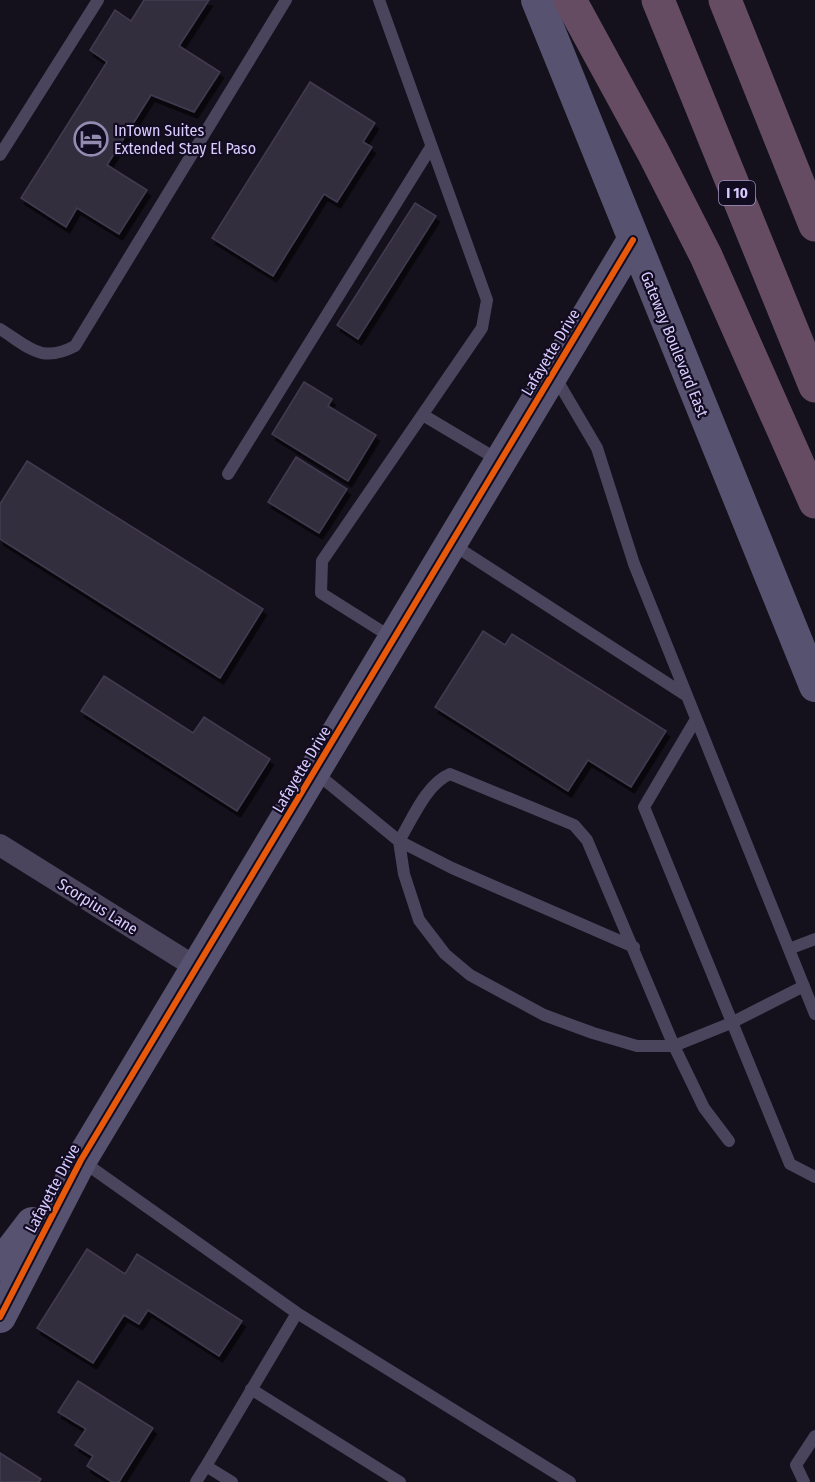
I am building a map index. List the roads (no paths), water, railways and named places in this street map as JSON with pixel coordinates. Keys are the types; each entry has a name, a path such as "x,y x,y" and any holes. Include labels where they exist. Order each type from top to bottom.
{"highway":[{"path":"570,0 706,256 815,502"},
{"name":"I 10","path":"658,0 815,386"},
{"path":"725,0 815,225"}],"street":[{"name":"Gateway Boulevard East","path":"537,0 815,686"},
{"name":"Lafayette Drive","path":"0,1317 81,1160 633,240"},
{"name":"Scorpius Lane","path":"0,844 197,968"},
{"name":"Lafayette Drive","path":"0,1265 81,1160"}],"lane":[{"path":"0,155 98,0"},
{"path":"0,329 43,355 58,355 75,346 286,0"},
{"path":"378,0 488,300 482,328 322,561 321,593 394,640"},
{"path":"228,474 431,147"},
{"path":"553,374 597,448 634,564 815,1014"},
{"path":"423,415 501,462"},
{"path":"452,544 687,696"},
{"path":"696,719 644,807 790,1164 815,1177"},
{"path":"315,772 399,841 452,868 634,948"},
{"path":"729,1141 704,1108 674,1046 587,840 574,825 450,774 441,778 423,800 399,841 404,874 419,920 445,954 470,975 544,1015 593,1033 637,1046 674,1046 731,1023 804,986"},
{"path":"789,949 815,939"},
{"path":"81,1160 297,1313 570,1482"},
{"path":"196,1482 297,1313"},
{"path":"251,1389 400,1482"},
{"path":"804,1482 796,1465 815,1436"},
{"path":"206,1466 232,1482"}],"place":[{"name":"InTown Suites Extended Stay El Paso","path":"91,139"}]}
